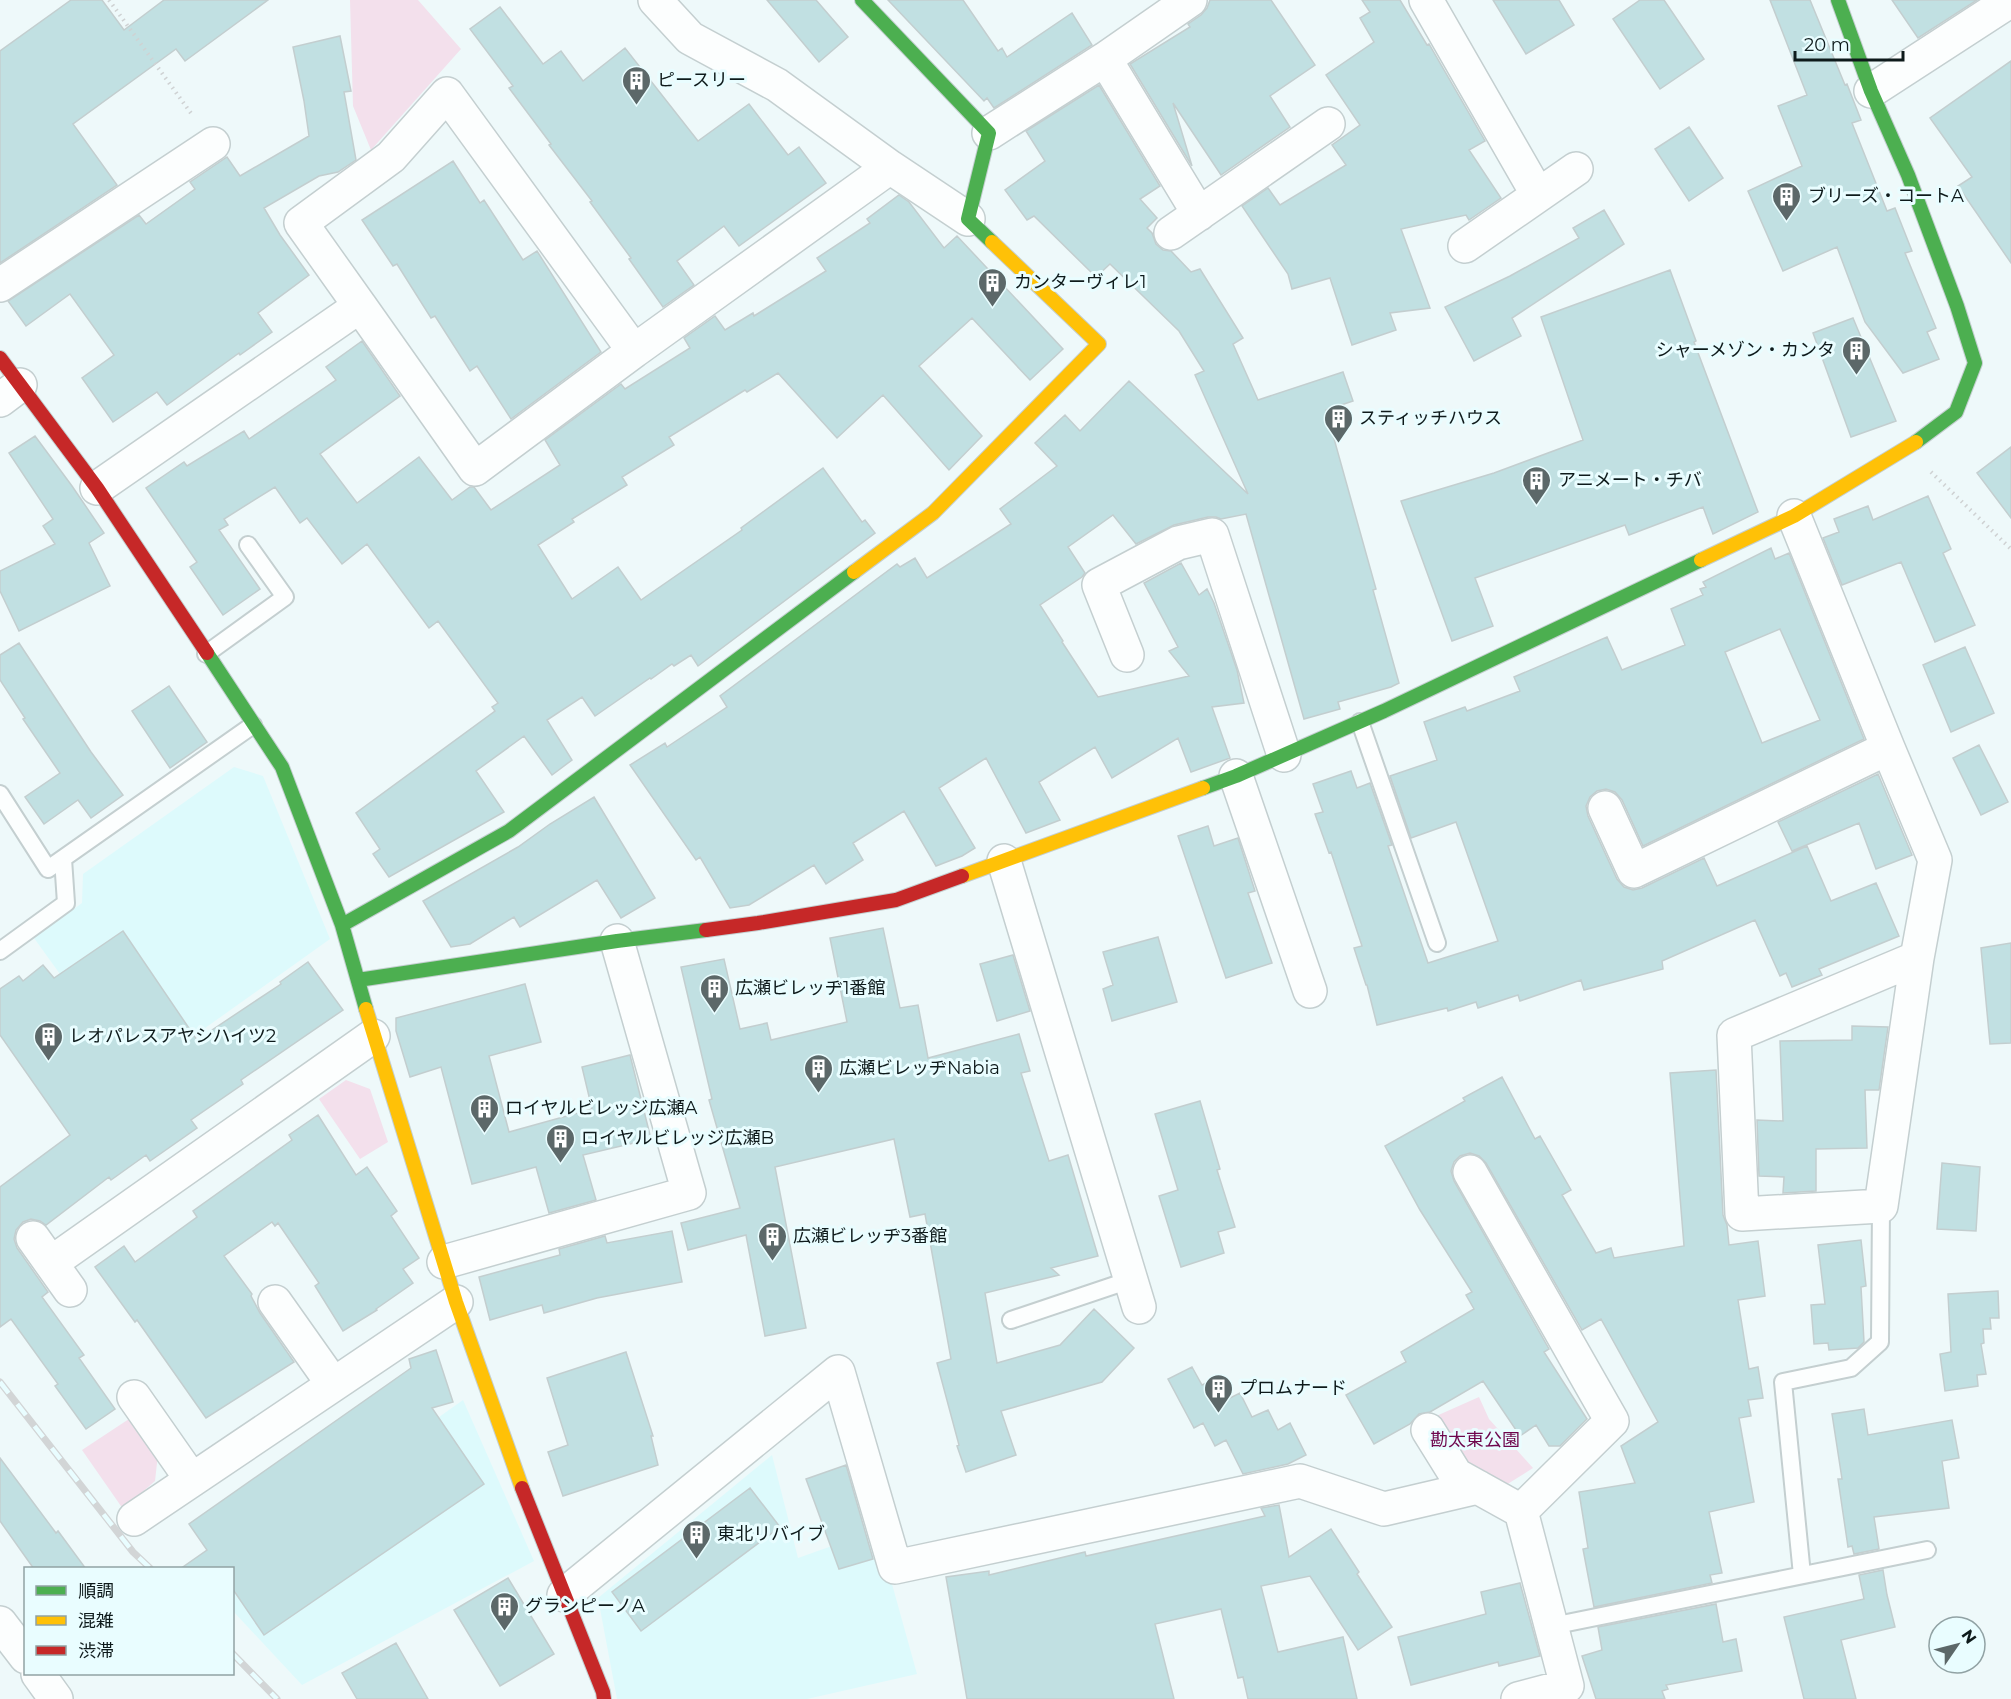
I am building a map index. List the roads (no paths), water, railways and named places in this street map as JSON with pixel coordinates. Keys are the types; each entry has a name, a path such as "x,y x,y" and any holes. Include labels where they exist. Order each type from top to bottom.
{"street":[{"path":"342,925 509,831 933,513 1099,344 968,219 890,167 777,85 690,38 656,0"},
{"path":"862,0 990,133"},
{"path":"1426,0 1538,195"},
{"path":"358,980 617,940 758,923 896,900 1236,776 1360,722 1794,516 1907,449 1956,412 1975,363 1957,306 1908,175 1871,91 1838,0"},
{"path":"1871,91 2011,0"},
{"path":"968,219 990,133 1105,59 1170,6"},
{"path":"1105,59 1199,214"},
{"path":"634,351 447,94 391,157 302,223 475,469 634,351 890,167"},
{"path":"1171,233 1328,124"},
{"path":"0,285 213,144"},
{"path":"1466,246 1576,169"},
{"path":"97,488 360,306"},
{"path":"0,358 10,392 97,488 282,767 342,925 373,1036 456,1302 529,1507 604,1699"},
{"path":"1794,516 1935,860 1917,958 1881,1206 1742,1214 1734,1035 1917,958"},
{"path":"1128,655 1099,585 1178,543 1212,536 1284,755"},
{"path":"1605,808 1634,871 1888,748"},
{"path":"1236,776 1310,991"},
{"path":"1004,861 1135,1294"},
{"path":"444,1262 689,1193 617,940"},
{"path":"70,1290 42,1250 373,1036"},
{"path":"1470,1172 1612,1420 1521,1511"},
{"path":"275,1302 333,1384"},
{"path":"134,1519 456,1302"},
{"path":"564,1595 838,1372 895,1567 1300,1481 1384,1509 1478,1487"},
{"path":"134,1397 192,1480"},
{"path":"1428,1430 1456,1475 1521,1511 1567,1686 1518,1699"},
{"path":"0,1623 24,1654"},
{"path":"39,1675 56,1699"}],"lane":[{"path":"206,654 285,597 248,545"},
{"path":"1360,722 1437,943"},
{"path":"0,794 48,869 253,725"},
{"path":"0,951 66,903 63,859"},
{"path":"1802,1575 1783,1382 1851,1368 1880,1342 1881,1206"},
{"path":"1011,1320 1135,1294"},
{"path":"1552,1626 1927,1550"}],"railway":[{"path":"0,1382 133,1552 149,1567"},
{"path":"234,1655 277,1699"}],"place":[{"name":"ピースリー","path":"636,106"},
{"name":"ブリーズ・コートA","path":"1787,222"},
{"name":"カンターヴィレ1","path":"993,308"},
{"name":"シャーメゾン・カンタ","path":"1856,376"},
{"name":"スティッチハウス","path":"1338,444"},
{"name":"アニメート・チバ","path":"1537,506"},
{"name":"広瀬ビレッヂ1番館","path":"714,1014"},
{"name":"レオパレスアヤシハイツ2","path":"48,1062"},
{"name":"広瀬ビレッヂNabia","path":"818,1094"},
{"name":"ロイヤルビレッジ広瀬A","path":"484,1134"},
{"name":"ロイヤルビレッジ広瀬B","path":"560,1164"},
{"name":"広瀬ビレッヂ3番館","path":"772,1262"},
{"name":"プロムナード","path":"1218,1414"},
{"name":"東北リバイブ","path":"696,1560"},
{"name":"グランピーノA","path":"504,1632"}],"park label":[{"name":"勘太東公園","path":"1475,1440"}]}
